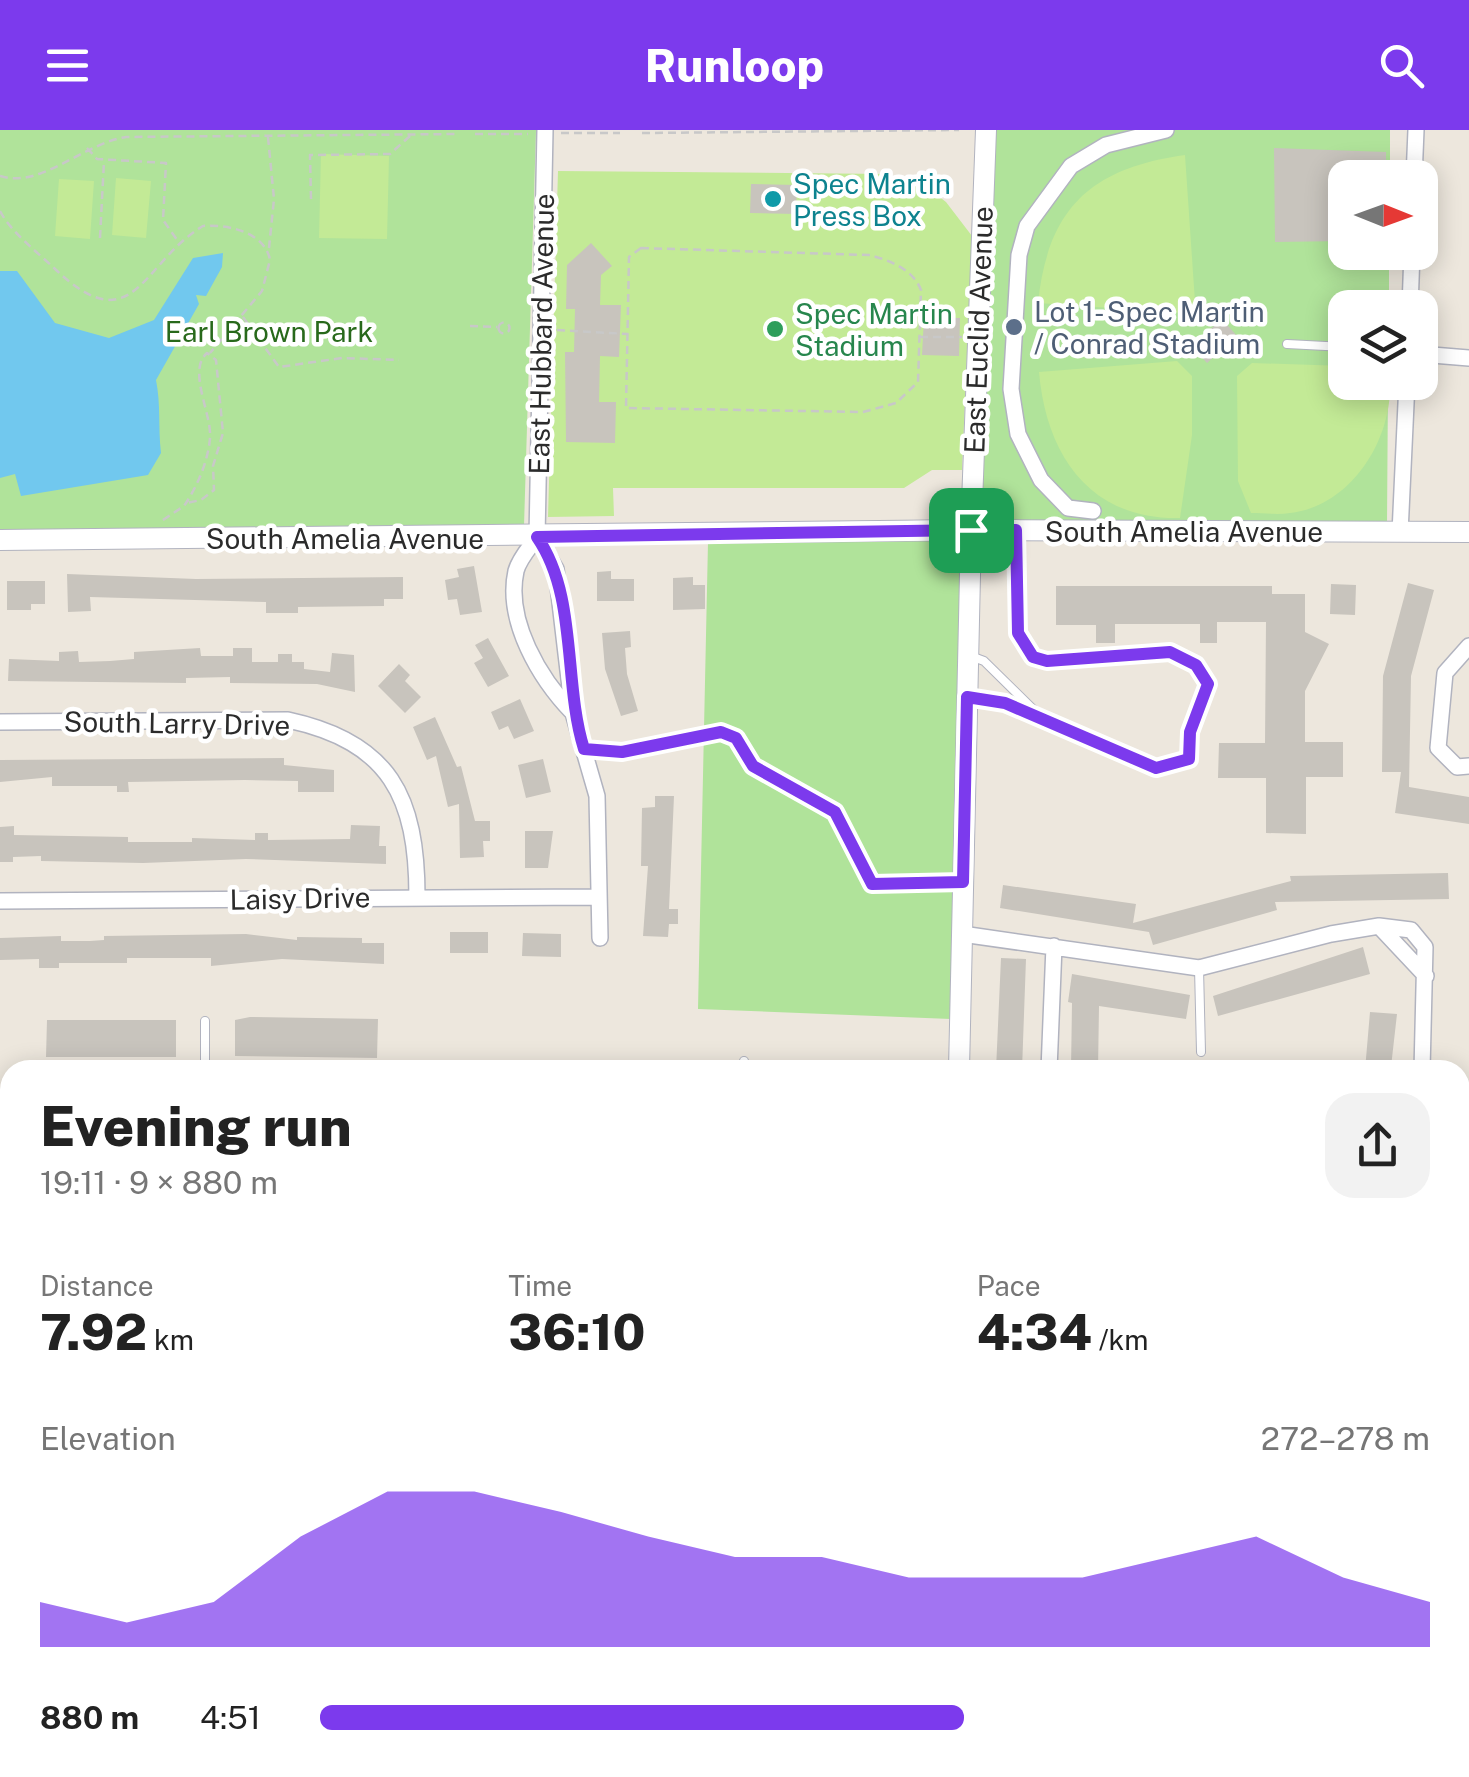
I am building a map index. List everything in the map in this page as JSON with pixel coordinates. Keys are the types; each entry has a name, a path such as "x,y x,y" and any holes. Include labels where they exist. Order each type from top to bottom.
{"main road":[{"name":"East Euclid Avenue","path":"959,1060 971,530 986,130"},
{"name":"South Amelia Avenue","path":"0,540 971,530 1469,532"}],"street":[{"path":"1093,511 1068,508 1042,480 1018,434 1011,389 1019,255 1027,226 1072,166 1106,145 1166,130"},
{"path":"1415,160 1416,130"},
{"name":"East Hubbard Avenue","path":"546,132 537,537 556,569 573,713 597,796 600,938"},
{"path":"1438,355 1469,358"},
{"path":"1400,532 1406,400"},
{"name":"East Hubbard Avenue","path":"537,537 517,567 520,624 542,675 573,713"},
{"path":"1469,646 1445,673 1438,748 1457,767 1469,766"},
{"name":"South Larry Drive","path":"0,722 288,720 331,730 366,750 397,786 408,806 417,855 417,896"},
{"name":"Laisy Drive","path":"0,900 599,897"},
{"path":"962,934 1199,968 1330,934 1380,926 1402,927 1418,936 1426,947 1422,1060"},
{"path":"1050,1060 1054,946"}],"lane":[{"path":"1287,344 1328,346"},
{"path":"967,697 1005,703 1156,768 1189,759 1190,732 1208,684 1196,665 1170,652 1047,661 1033,657 1018,633 1016,530"},
{"path":"968,655 984,661 1041,717"},
{"path":"1199,968 1201,1052"},
{"path":"205,1022 205,1060"}],"path":[{"path":"642,133 959,130"},
{"path":"474,134 620,133"},
{"path":"311,199 310,156 390,154 411,134"},
{"path":"0,176 32,178 87,148 126,137 459,134"},
{"path":"156,522 171,517 194,491 209,446 210,427 199,371 202,356 210,353 262,291 274,199 267,136"},
{"path":"87,148 92,157 166,163 163,220 181,245"},
{"path":"100,238 104,159"},
{"path":"0,210 59,273 96,300 107,302 128,295 198,228 220,226 256,238 268,252"},
{"path":"641,248 869,255 906,271 922,290 918,382 909,394 883,410 626,408 630,334 629,257 641,248"},
{"path":"242,316 279,368 342,358 399,360"},
{"path":"470,326 499,326 506,322 510,328"},
{"path":"499,326 504,334 510,328 525,329"},
{"path":"550,329 630,334"},
{"path":"186,502 201,500 214,490 213,466 222,441 216,360 210,353"},
{"path":"584,749 622,752 721,732 736,738 753,766 835,812 872,884 963,882"}],"green space":[{"name":"Earl Brown Park","path":"0,130 536,130 524,526 0,532"},
{"path":"995,130 1390,130 1390,160 1328,160 1328,270 1389,270 1389,290 1328,290 1328,400 1388,400 1387,525 980,522"},
{"path":"321,154 389,156 387,239 319,238"},
{"path":"1185,155 1195,302 1183,313 1038,303 1052,241 1064,217 1080,198 1124,170"},
{"name":"Spec Martin Stadium","path":"558,171 888,174 933,192 946,202 972,236 962,470 932,470 904,488 613,488 614,516 548,517"},
{"path":"116,178 151,181 146,238 112,235"},
{"path":"59,179 94,181 90,239 55,236"},
{"path":"1177,361 1192,376 1192,435 1180,518 1148,516 1121,508 1097,494 1078,476 1051,430 1039,372"},
{"path":"1252,363 1328,365 1328,400 1389,400 1376,447 1349,484 1332,498 1312,508 1285,514 1251,513 1238,481 1237,376"},
{"path":"962,538 951,1019 698,1009 708,542"}],"water":[{"path":"223,253 222,267 206,296 196,295 199,304 156,380 161,453 148,475 21,496 15,474 0,478 0,271 17,271 55,323 109,338 154,320 193,258"}],"building":[{"path":"1274,148 1386,152 1386,160 1328,160 1328,241 1275,242"},
{"name":"Spec Martin Press Box","path":"751,184 797,185 796,214 750,213"},
{"path":"591,243 612,266 601,275 600,305 621,305 619,357 600,356 599,402 616,402 615,443 566,442 565,352 574,352 575,309 566,309 567,265"},
{"path":"924,317 960,318 959,356 922,355"},
{"path":"1222,319 1237,336 1207,363 1197,352 1206,344 1200,338"},
{"path":"474,566 482,612 460,615 457,599 448,600 445,580 459,577 457,569"},
{"path":"611,571 611,579 634,579 634,601 597,601 597,572"},
{"path":"67,574 196,579 403,577 403,599 384,599 384,606 298,607 298,613 266,613 266,602 90,597 91,611 68,612"},
{"path":"693,577 693,585 705,585 705,609 673,610 673,578"},
{"path":"7,581 45,581 45,604 31,604 31,610 7,610"},
{"path":"1408,583 1434,590 1411,676 1409,787 1469,797 1469,824 1395,813 1401,772 1382,772 1383,676"},
{"path":"1331,584 1356,585 1355,615 1330,614"},
{"path":"1056,586 1272,586 1272,594 1305,594 1305,632 1329,644 1305,691 1305,742 1343,742 1343,777 1306,777 1306,834 1266,833 1266,778 1218,778 1219,743 1265,743 1266,622 1217,622 1217,643 1200,643 1200,624 1115,624 1115,643 1096,643 1096,625 1056,625"},
{"path":"630,631 631,647 625,648 627,674 638,711 621,716 605,669 602,633"},
{"path":"488,638 509,676 488,687 474,663 483,658 475,645"},
{"path":"200,648 201,656 233,656 233,648 252,648 252,662 278,662 278,654 292,654 292,662 304,662 304,669 330,672 332,653 354,655 355,692 317,684 230,683 230,677 186,678 186,683 8,681 9,659 59,661 59,652 78,651 79,662 110,661 134,659 134,652"},
{"path":"399,664 410,675 405,681 421,697 405,713 378,686"},
{"path":"520,699 534,731 514,739 508,726 499,730 491,712"},
{"path":"435,717 457,767 461,766 475,821 490,821 490,841 483,841 484,857 460,858 459,804 448,807 436,756 427,760 413,727"},
{"path":"284,758 284,765 334,770 334,792 298,792 298,781 128,782 129,792 117,792 117,786 52,786 52,777 0,782 0,760"},
{"path":"543,759 551,792 526,798 518,765"},
{"path":"655,796 674,796 669,909 678,909 678,924 669,924 668,937 643,936 648,866 641,866 642,808 655,807"},
{"path":"351,825 380,826 379,846 386,846 386,864 246,859 41,861 41,856 13,857 13,862 0,862 0,827 14,826 14,835 192,842 192,838 255,840 255,833 268,833 268,840 350,839"},
{"path":"525,831 553,831 548,868 525,868"},
{"path":"1448,873 1449,899 1275,902 1277,910 1153,945 1149,932 1000,908 1003,885 1136,904 1133,923 1291,881 1290,876"},
{"path":"450,932 488,932 488,953 450,953"},
{"path":"523,933 561,934 561,957 522,956"},
{"path":"246,934 297,940 362,938 362,943 384,943 384,964 282,959 211,966 211,958 127,958 127,963 59,963 59,968 39,968 39,959 0,960 0,938 61,936 61,941 90,941 104,940 104,936"},
{"path":"1363,947 1370,974 1218,1016 1213,996"},
{"path":"1001,958 1026,959 1022,1060 996,1060"},
{"path":"1072,974 1190,995 1186,1019 1099,1006 1098,1060 1071,1060 1072,1003 1068,1002"},
{"path":"1370,1012 1397,1014 1392,1060 1366,1060"},
{"path":"378,1019 377,1058 235,1056 235,1020"},
{"path":"47,1020 176,1020 176,1057 46,1057"}],"place":[{"name":"Spec Martin Press Box","path":"773,199"},
{"name":"Lot 1- Spec Martin / Conrad Stadium","path":"1014,327"},
{"name":"Spec Martin Stadium","path":"775,329"}],"route":[{"path":"971,530 1016,530 1018,633 1033,657 1047,661 1170,652 1196,665 1208,684 1190,732 1189,759 1156,768 1005,703 967,697 963,882 872,884 835,812 753,766 736,738 721,732 622,752 584,749 573,713 556,569 537,537 971,530"}]}
